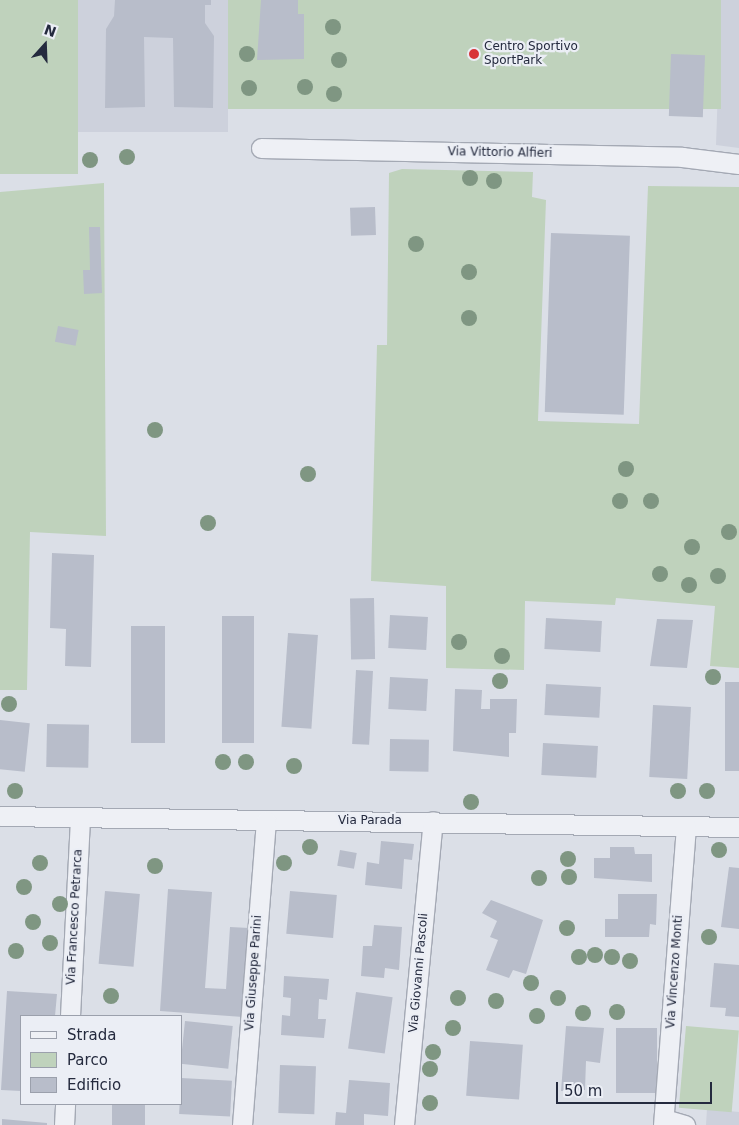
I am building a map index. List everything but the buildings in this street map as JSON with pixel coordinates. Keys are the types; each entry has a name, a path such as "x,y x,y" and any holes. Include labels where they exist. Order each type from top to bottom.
{"street":[{"name":"Via Vittorio Alfieri","path":"261,148 682,157 739,164"},
{"name":"Via Parada","path":"0,816 739,827"},
{"name":"Via Francesco Petrarca","path":"70,1015 80,817"},
{"name":"Via Giuseppe Parini","path":"242,1125 266,821"},
{"name":"Via Giovanni Pascoli","path":"404,1125 433,821"},
{"name":"Via Vincenzo Monti","path":"685,1125 664,1122 686,826"},
{"path":"64,1125 65,1105"}],"shaded area":[{"path":"78,0 228,0 228,132 78,132"},
{"path":"721,0 739,0 739,148 716,145"},
{"path":"707,1109 739,1112 739,1125 706,1125"}],"green space":[{"path":"0,0 78,0 78,174 0,174"},
{"name":"Centro Sportivo SportPark","path":"228,0 721,0 721,109 228,109"},
{"path":"402,169 533,172 532,197 546,200 538,421 639,424 648,186 739,187 739,668 710,666 715,606 616,598 615,605 525,601 524,670 446,668 446,586 371,581 377,345 387,345 389,173"},
{"path":"104,183 106,536 30,532 27,690 0,690 0,192"},
{"path":"686,1026 739,1031 732,1112 679,1108"}],"place":[{"name":"Centro Sportivo SportPark","path":"474,54"}]}
